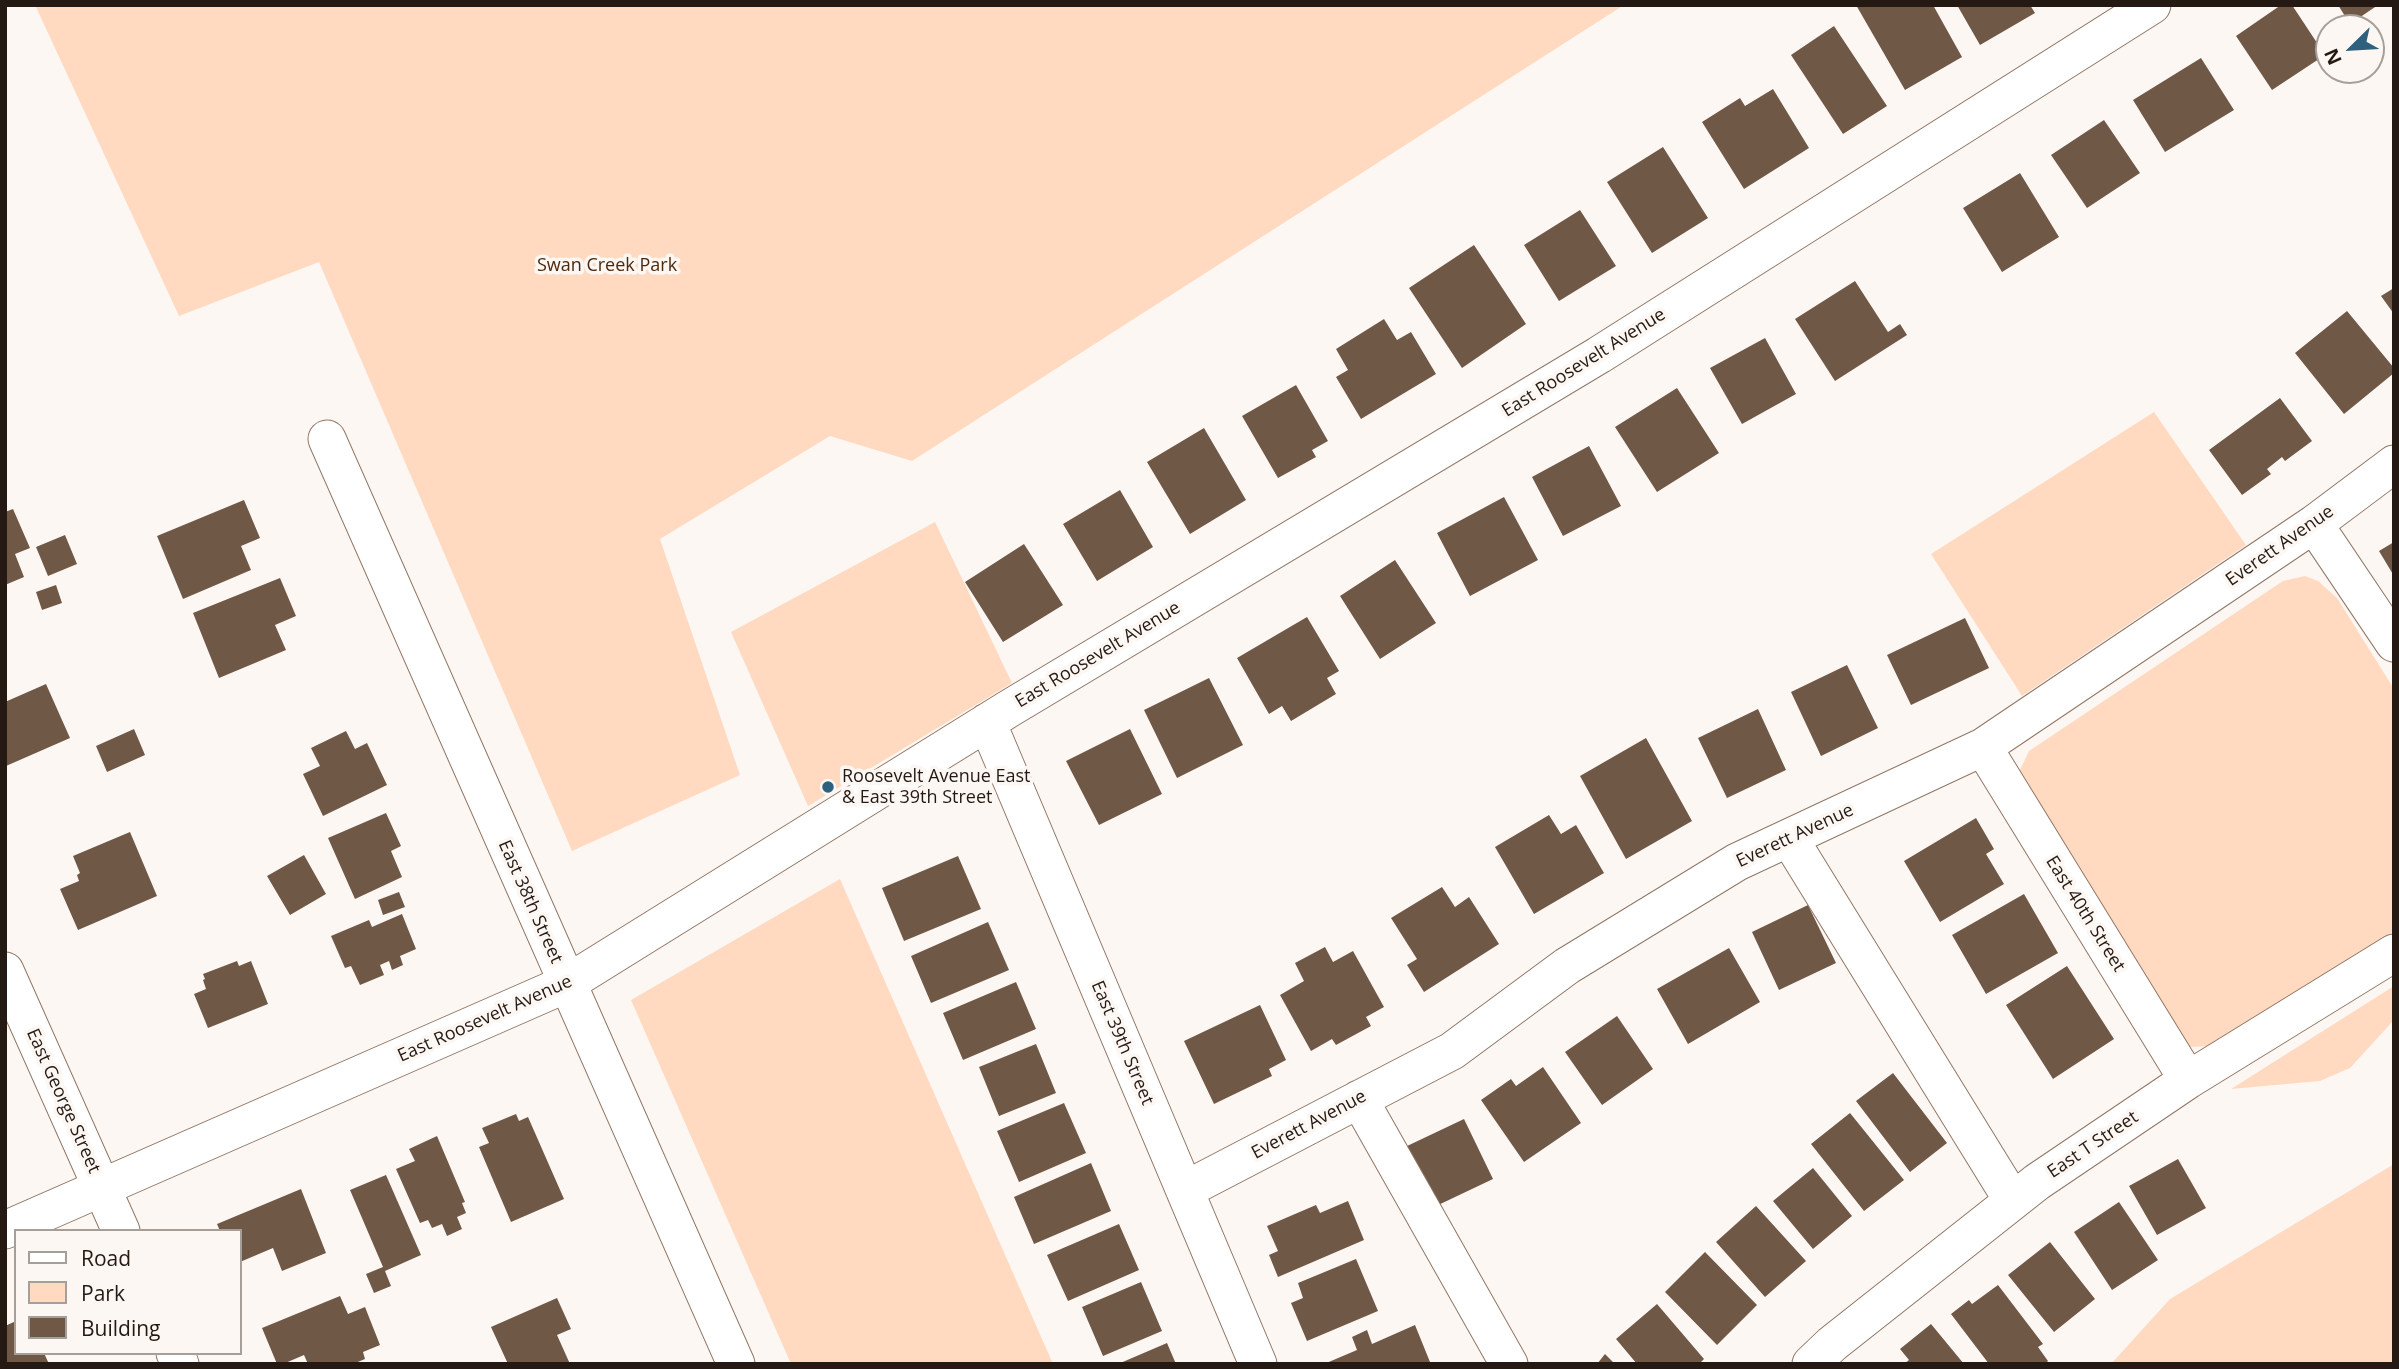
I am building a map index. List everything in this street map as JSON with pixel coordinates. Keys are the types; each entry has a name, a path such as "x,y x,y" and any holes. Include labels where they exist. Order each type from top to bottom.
{"street":[{"name":"East Roosevelt Avenue","path":"5,1230 566,984 987,722 1599,355 2152,5"},
{"name":"East 38th Street","path":"327,439 736,1364"},
{"name":"Everett Avenue","path":"1185,1190 1451,1051 1567,966 1738,862 1983,747 2314,524 2394,464"},
{"path":"2314,524 2394,643"},
{"name":"East 39th Street","path":"987,722 1258,1364"},
{"name":"East 40th Street","path":"1983,747 2188,1080"},
{"path":"1789,838 2013,1201"},
{"name":"East T Street","path":"1811,1364 1832,1344 2037,1182 2188,1080 2394,953"},
{"name":"East George Street","path":"5,971 120,1229"},
{"path":"1359,1099 1509,1364"}],"green space":[{"name":"Swan Creek Park","path":"35,5 1624,5 912,461 830,436 660,539 740,775 572,851 319,262 179,316"},
{"path":"2154,412 2246,545 2022,696 1931,554"},
{"path":"935,522 1012,683 808,806 731,632"},
{"path":"2305,576 2318,581 2337,598 2394,689 2394,931 2211,1046 2190,1047 2173,1035 2019,772 2029,751 2283,581"},
{"path":"840,879 1053,1364 791,1364 631,1000"},
{"path":"2394,986 2394,1020 2350,1068 2320,1081 2231,1089"},
{"path":"2394,1164 2394,1364 2111,1364 2170,1299"}],"building":[{"path":"1856,5 1933,5 1962,57 1905,90"},
{"path":"1957,5 2030,5 2035,13 1980,45"},
{"path":"2281,5 2292,5 2315,40 2315,62 2272,90 2236,36"},
{"path":"2338,5 2378,5 2365,14 2344,14"},
{"path":"1834,26 1887,106 1843,134 1791,55"},
{"path":"2201,58 2234,110 2165,152 2133,100"},
{"path":"1773,89 1809,148 1744,189 1702,122 1740,98 1745,106"},
{"path":"2104,120 2140,173 2087,208 2051,155"},
{"path":"1663,147 1708,218 1652,253 1607,182"},
{"path":"2020,173 2059,237 2002,272 1963,208"},
{"path":"1580,210 1616,266 1559,301 1524,245"},
{"path":"1474,245 1526,324 1462,368 1409,288"},
{"path":"1855,281 1888,332 1900,324 1907,335 1835,381 1795,319"},
{"path":"2394,288 2394,314 2381,296"},
{"path":"2347,311 2394,368 2394,373 2344,414 2295,353"},
{"path":"1384,319 1397,340 1411,332 1436,374 1361,419 1336,377 1348,370 1336,349"},
{"path":"1765,338 1796,394 1742,424 1710,368"},
{"path":"1296,385 1328,441 1312,450 1316,457 1278,478 1242,416"},
{"path":"1677,388 1719,453 1657,492 1615,427"},
{"path":"2280,398 2312,441 2285,461 2282,457 2267,469 2271,474 2242,495 2209,450"},
{"path":"1204,428 1246,500 1190,534 1147,462"},
{"path":"1589,446 1621,506 1563,536 1532,477"},
{"path":"1120,490 1153,547 1097,581 1063,524"},
{"path":"1504,497 1538,560 1470,596 1437,533"},
{"path":"244,500 260,538 241,546 251,570 183,599 157,536"},
{"path":"13,509 30,548 15,554 24,577 5,585 5,512"},
{"path":"65,535 77,564 48,576 36,547"},
{"path":"2394,542 2394,576 2379,551"},
{"path":"1024,544 1063,605 1003,642 965,582"},
{"path":"1395,560 1436,623 1380,659 1340,596"},
{"path":"280,578 296,616 275,625 286,650 219,678 193,613"},
{"path":"56,585 62,603 42,610 36,592"},
{"path":"1307,617 1339,671 1327,678 1336,694 1291,721 1282,706 1269,714 1237,658"},
{"path":"1965,618 1989,668 1911,705 1887,655"},
{"path":"1847,665 1878,728 1821,756 1791,692"},
{"path":"1209,678 1243,745 1177,778 1144,710"},
{"path":"46,684 70,738 6,766 5,702"},
{"path":"1758,709 1786,770 1727,798 1698,738"},
{"path":"134,729 145,755 107,772 96,746"},
{"path":"1130,729 1162,794 1099,825 1066,761"},
{"path":"346,731 355,749 367,743 387,785 323,816 303,774 320,766 311,748"},
{"path":"1646,738 1692,821 1626,859 1580,776"},
{"path":"386,813 401,846 391,851 402,877 355,899 328,838"},
{"path":"1549,815 1561,834 1576,825 1604,873 1534,914 1495,847"},
{"path":"1976,818 1994,849 1986,854 2004,884 1940,922 1904,861"},
{"path":"130,832 157,896 78,930 60,889 79,881 77,875 80,873 73,856"},
{"path":"304,855 326,894 290,915 267,876"},
{"path":"958,856 981,909 904,941 882,888"},
{"path":"1442,887 1455,907 1469,897 1499,944 1424,992 1407,965 1417,959 1391,918"},
{"path":"399,892 405,907 383,915 378,900"},
{"path":"2024,894 2058,953 1986,994 1952,935"},
{"path":"1808,905 1836,963 1779,990 1752,932"},
{"path":"402,914 416,949 400,956 403,965 392,970 389,961 380,965 384,975 360,985 351,966 345,968 331,936 369,920 372,927"},
{"path":"988,922 1009,970 931,1003 911,956"},
{"path":"1325,947 1333,962 1353,951 1384,1007 1366,1017 1371,1026 1336,1045 1332,1039 1311,1051 1280,995 1304,981 1295,963"},
{"path":"1729,948 1760,1002 1688,1044 1657,989"},
{"path":"237,961 239,966 251,961 268,1004 208,1028 194,994 206,989 203,974"},
{"path":"2067,966 2114,1039 2053,1079 2006,1005"},
{"path":"1016,982 1036,1029 963,1060 943,1013"},
{"path":"1260,1005 1286,1060 1269,1069 1272,1076 1214,1104 1184,1041"},
{"path":"1617,1016 1653,1069 1602,1105 1565,1052"},
{"path":"1036,1044 1056,1093 999,1116 979,1067"},
{"path":"1543,1067 1581,1123 1524,1162 1481,1100 1511,1079 1516,1086"},
{"path":"1893,1073 1947,1143 1910,1172 1856,1101"},
{"path":"1064,1103 1086,1153 1019,1182 997,1131"},
{"path":"1850,1113 1904,1180 1864,1211 1811,1144"},
{"path":"516,1114 519,1121 528,1117 564,1199 511,1222 479,1147 489,1143 482,1128"},
{"path":"1464,1119 1493,1179 1434,1207 1405,1147"},
{"path":"437,1136 465,1202 462,1203 466,1213 457,1217 462,1229 447,1236 442,1224 432,1228 428,1220 420,1223 396,1169 415,1161 409,1149"},
{"path":"2178,1159 2206,1208 2157,1235 2129,1186"},
{"path":"1091,1163 1111,1211 1034,1244 1014,1197"},
{"path":"1813,1168 1852,1216 1813,1249 1773,1201"},
{"path":"386,1175 421,1255 385,1271 391,1286 374,1293 366,1274 383,1267 350,1190"},
{"path":"301,1189 326,1253 282,1271 273,1248 242,1261 242,1229 219,1229 217,1224"},
{"path":"1348,1201 1364,1240 1278,1277 1269,1255 1278,1251 1267,1226 1316,1205 1320,1213"},
{"path":"2119,1202 2158,1260 2112,1290 2074,1232"},
{"path":"1756,1206 1806,1261 1765,1297 1716,1242"},
{"path":"1119,1224 1139,1270 1068,1301 1047,1255"},
{"path":"2050,1242 2095,1299 2054,1332 2008,1275"},
{"path":"1705,1252 1757,1305 1717,1345 1665,1292"},
{"path":"1356,1259 1378,1311 1307,1341 1291,1303 1303,1298 1298,1283"},
{"path":"1141,1282 1162,1331 1103,1356 1082,1307"},
{"path":"1998,1285 2043,1344 2038,1347 2048,1361 2045,1364 1989,1364 1951,1314 1969,1300 1972,1304"},
{"path":"340,1296 348,1314 365,1307 380,1345 363,1352 365,1359 353,1364 308,1364 304,1355 277,1364 262,1328"},
{"path":"557,1298 571,1329 557,1335 570,1364 508,1364 491,1327"},
{"path":"1657,1304 1704,1359 1699,1364 1637,1364 1616,1339"},
{"path":"14,1322 14,1355 45,1355 49,1364 5,1364 5,1326"},
{"path":"1931,1324 1964,1364 1904,1364 1909,1360 1900,1349"},
{"path":"1415,1325 1430,1362 1426,1364 1324,1364 1357,1350 1352,1337 1367,1330 1372,1344"},
{"path":"1167,1343 1176,1364 1118,1364"},
{"path":"1605,1354 1615,1364 1597,1364"}],"place":[{"name":"Roosevelt Avenue East & East 39th Street","path":"828,787"}]}
